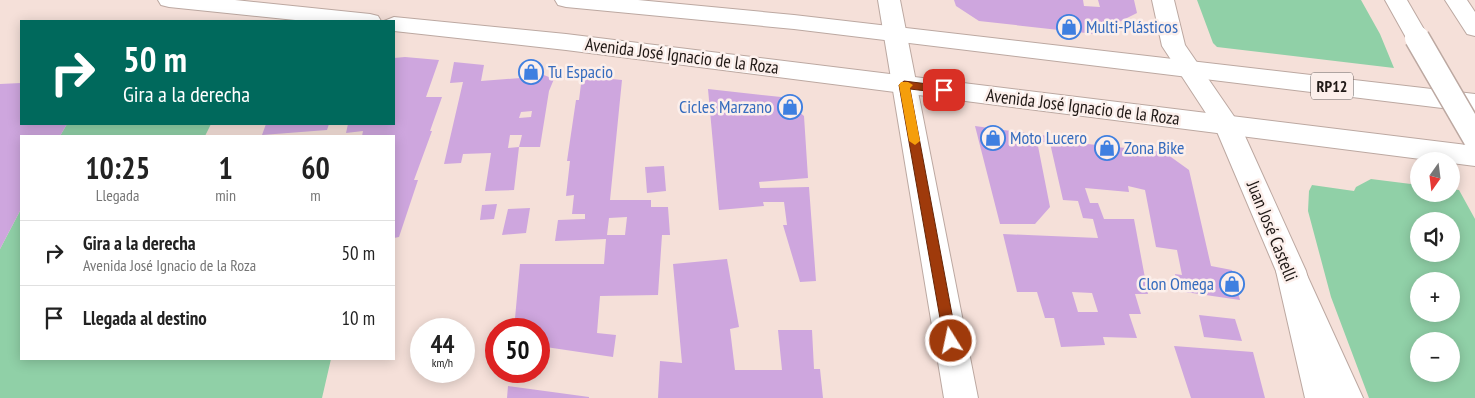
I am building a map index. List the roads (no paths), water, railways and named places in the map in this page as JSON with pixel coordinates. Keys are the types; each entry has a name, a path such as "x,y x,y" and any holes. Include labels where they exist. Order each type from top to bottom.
{"main road":[{"path":"170,0 360,20"},
{"path":"566,0 896,35 1189,69"},
{"path":"889,0 961,398"},
{"name":"Juan José Castelli","path":"1163,0 1174,46 1227,125 1291,271 1322,398"},
{"path":"1396,0 1475,138"},
{"path":"1456,0 1475,29"},
{"name":"Avenida José Ignacio de la Roza","path":"395,24 566,42 1475,156"},
{"name":"RP12","path":"1189,69 1475,103"},
{"path":"1291,271 1346,398"}],"place":[{"name":"Multi-Plásticos","path":"1069,27"},
{"name":"Tu Espacio","path":"531,72"},
{"name":"Cicles Marzano","path":"790,107"},
{"name":"Moto Lucero","path":"993,138"},
{"name":"Zona Bike","path":"1107,148"},
{"name":"Clon Omega","path":"1232,284"}]}
